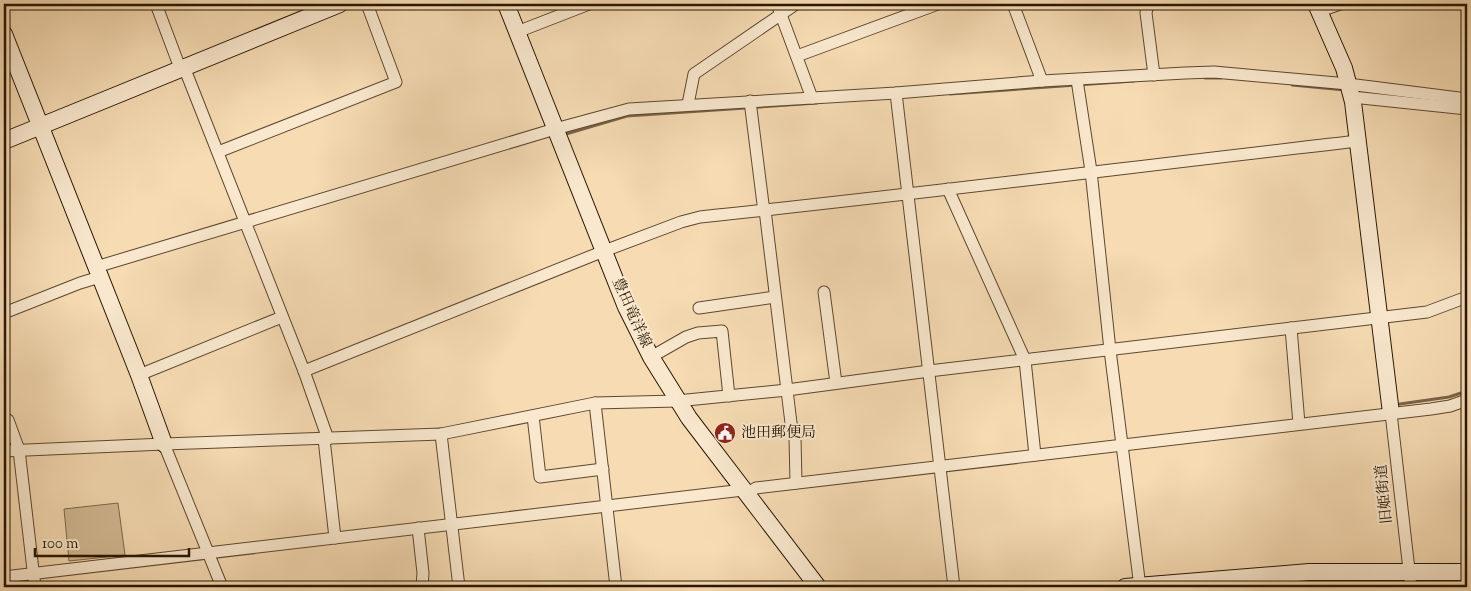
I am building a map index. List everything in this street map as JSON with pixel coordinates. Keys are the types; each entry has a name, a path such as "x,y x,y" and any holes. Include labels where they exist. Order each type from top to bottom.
{"street":[{"path":"156,4 218,152 304,371 326,439 335,538"},
{"path":"4,141 340,4"},
{"path":"218,152 396,82 367,4"},
{"name":"豊田竜洋線","path":"506,4 626,307 651,357 677,402 818,587"},
{"path":"517,32 589,4"},
{"path":"688,104 694,74 779,8 796,4"},
{"path":"797,56 938,4"},
{"path":"1013,4 1042,81"},
{"path":"1148,4 1146,13 1154,75"},
{"path":"1340,4 1318,8 1344,68 1350,91 1392,413"},
{"path":"779,8 812,98"},
{"path":"4,34 140,375 164,444 222,587"},
{"path":"4,313 80,283 98,272 245,223 555,129 628,109 896,93 1042,81 1214,72 1467,109"},
{"path":"1077,80 1091,171 1122,444 1135,587 1309,572 1410,579 1467,572"},
{"path":"1350,91 1467,99"},
{"path":"896,93 954,587"},
{"path":"750,102 776,297 790,423 795,437 796,483"},
{"path":"304,371 604,251 680,222 700,217 1358,141"},
{"path":"948,188 1024,360 1035,455"},
{"path":"824,292 836,383"},
{"path":"699,308 776,297"},
{"path":"4,451 441,434 595,403 677,402 786,390 929,371 1427,312 1467,298"},
{"path":"140,375 282,317"},
{"path":"1290,328 1298,424"},
{"path":"651,357 686,337 698,333 722,331 729,396"},
{"path":"4,578 452,524 744,492 756,488 796,483 1450,406 1467,400"},
{"path":"595,403 616,587"},
{"name":"旧姫街道","path":"1392,413 1410,579"},
{"path":"533,416 540,477 603,469"},
{"path":"8,420 19,450 35,587"},
{"path":"441,434 459,587"},
{"path":"418,528 423,573 422,587"}],"shaded area":[{"path":"118,503 125,555 69,561 64,509"}],"waterway":[{"path":"1205,78 1221,78"},
{"path":"950,94 1134,81"},
{"path":"1292,85 1345,90"},
{"path":"566,134 627,116 817,103"},
{"path":"1400,404 1449,397 1467,391"}],"place":[{"name":"池田郵便局","path":"725,433"}]}
